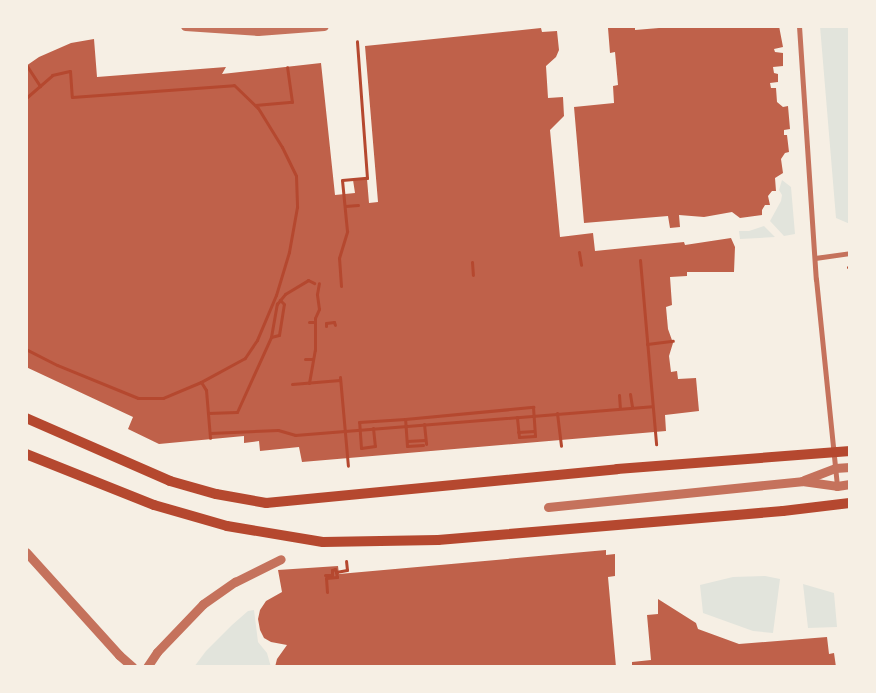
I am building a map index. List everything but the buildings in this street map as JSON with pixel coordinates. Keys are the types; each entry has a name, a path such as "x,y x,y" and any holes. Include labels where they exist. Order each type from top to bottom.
{"main road":[{"path":"26,418 170,481 216,494 266,503 617,469 850,451"},
{"path":"26,454 163,507 227,526 323,542 438,540 764,513 850,503"}],"street":[{"path":"185,26 258,30 324,26"},
{"path":"799,26 815,258 837,486"},
{"path":"815,258 850,253"},
{"path":"802,481 835,468 850,467"},
{"path":"548,508 802,481 837,486 850,484"},
{"path":"26,552 119,655 133,667"},
{"path":"147,667 157,652 203,604 236,582 281,559"}],"path":[{"path":"342,286 339,258 347,231 342,180 367,178 358,42"},
{"path":"27,66 40,86"},
{"path":"255,105 292,102 287,67"},
{"path":"26,98 52,75 70,71 72,97 234,85 255,105 282,147 296,176 297,207 290,252 257,340 246,358 201,382 163,398 138,398 57,365 26,350"},
{"path":"345,206 358,205"},
{"path":"579,252 581,265"},
{"path":"640,260 656,444"},
{"path":"472,262 473,275"},
{"path":"208,414 236,412 271,337 277,304 308,280 314,283"},
{"path":"309,383 313,359 314,322 319,309 317,294 319,283"},
{"path":"271,337 279,335 284,304 280,300"},
{"path":"309,322 314,322"},
{"path":"326,326 326,323 334,322 335,325"},
{"path":"647,344 673,341"},
{"path":"305,359 313,359"},
{"path":"292,384 340,378 348,466"},
{"path":"201,382 206,390 210,438"},
{"path":"630,394 632,407"},
{"path":"619,395 620,408"},
{"path":"210,433 278,430 295,435 652,406"},
{"path":"373,428 375,446 361,448 358,422 533,407 535,436 519,437 517,417"},
{"path":"557,413 561,446"},
{"path":"405,419 407,446 425,444 424,424"},
{"path":"407,441 425,440"},
{"path":"325,575 332,575 332,570 335,569 336,572 346,570 346,561"},
{"path":"326,592 326,578 337,577 336,572"}],"shaded area":[{"path":"820,26 850,26 850,224 836,218"},
{"path":"782,180 791,187 795,234 784,236 770,221 781,201 782,195 779,190"},
{"path":"764,226 775,237 740,239 739,231 749,231"},
{"path":"765,576 780,579 773,633 753,631 703,613 700,585 733,577"},
{"path":"803,584 834,593 837,627 808,628"},
{"path":"254,610 258,642 267,653 271,667 194,667 206,651 232,625 248,611"}]}
